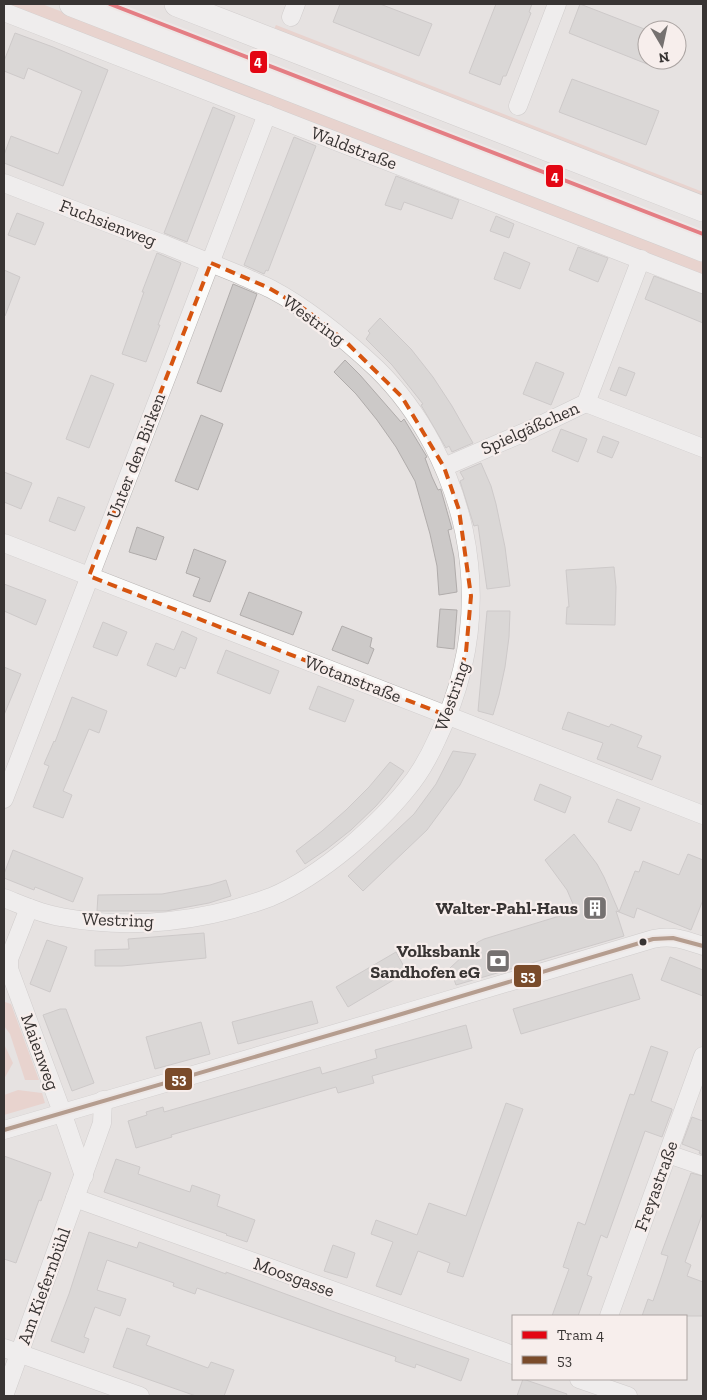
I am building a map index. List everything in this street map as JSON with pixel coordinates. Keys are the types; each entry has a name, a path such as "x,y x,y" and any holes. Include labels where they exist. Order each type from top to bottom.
{"main road":[{"name":"Waldstraße","path":"72,4 703,249"},
{"path":"177,4 703,209"}],"street":[{"path":"518,106 557,4"},
{"name":"Waldstraße","path":"4,12 703,284"},
{"name":"Unter den Birken","path":"4,798 267,114"},
{"name":"Fuchsienweg","path":"5,186 211,263"},
{"name":"Spielgäßchen","path":"444,467 532,429 586,403 641,259"},
{"name":"Westring","path":"4,898 58,917 114,923 168,922 219,913 272,896 306,879 339,856 374,825 408,788 430,755 448,716 460,682 470,623 471,596 468,552 459,510 444,467 423,428 402,397 378,370 306,310 269,288 211,263"},
{"path":"586,403 703,448"},
{"name":"Wotanstraße","path":"4,543 703,815"},
{"name":"Maienweg","path":"30,908 9,959 9,968 62,1112"},
{"path":"4,1130 653,939 666,937 680,938 703,946"},
{"name":"Freyastraße","path":"609,1315 703,1056"},
{"name":"Am Kiefernbühl","path":"4,1396 12,1350 84,1176 102,1123 103,1100"},
{"path":"62,1112 84,1176"},
{"path":"668,1154 703,1166"},
{"name":"Moosgasse","path":"75,1198 512,1355"},
{"path":"12,1350 140,1396"},
{"path":"583,1384 628,1396"}],"highlighted area":[{"path":"211,263 269,288 306,310 346,342 402,397 444,467 459,510 471,596 466,652 448,716 89,576"}],"shaded area":[{"path":"4,4 42,4 703,261 703,277"},
{"path":"276,25 703,192 703,198 273,31"},
{"path":"5,1002 11,1004 39,1080 25,1080 10,1034 4,1026"},
{"path":"4,1044 13,1063 4,1079"},
{"path":"18,1090 42,1093 45,1103 4,1115 4,1095"}],"building":[{"path":"340,4 380,4 432,24 419,56 333,22"},
{"path":"496,4 532,4 529,12 531,13 506,76 503,76 500,85 469,73"},
{"path":"580,4 637,26 637,60 569,33"},
{"path":"15,33 108,70 63,186 4,163 4,155 11,136 58,154 82,91 28,68 24,79 4,71 4,61"},
{"path":"572,79 659,111 646,145 559,112"},
{"path":"213,107 235,116 187,242 164,233"},
{"path":"294,137 316,146 268,271 266,270 264,274 244,265"},
{"path":"396,176 459,200 452,219 404,202 401,210 385,205"},
{"path":"17,213 44,223 35,245 8,235"},
{"path":"496,216 514,224 509,238 490,231"},
{"path":"578,247 608,258 598,282 569,270"},
{"path":"504,252 530,263 520,289 494,279"},
{"path":"157,253 181,263 146,362 122,354"},
{"path":"4,270 20,277 5,316 4,316"},
{"path":"654,276 703,294 703,323 645,299"},
{"path":"233,284 257,294 221,392 197,383"},
{"path":"380,318 411,349 433,377 473,443 452,452 449,446 446,448 421,405 423,404 392,365 366,339 370,333 368,331"},
{"path":"345,360 401,422 404,419 427,457 425,458 432,477 438,490 441,489 452,529 448,530 454,557 457,592 439,595 437,566 415,481 396,447 377,420 356,394 334,372"},
{"path":"536,362 564,373 551,405 523,394"},
{"path":"619,367 635,373 626,396 610,390"},
{"path":"91,375 114,384 89,448 66,439"},
{"path":"201,415 223,424 198,490 175,481"},
{"path":"561,429 587,439 578,462 552,451"},
{"path":"603,436 619,442 612,458 597,452"},
{"path":"481,463 496,504 505,547 510,586 487,589 478,525 474,526 460,481 464,479 460,472"},
{"path":"4,472 32,483 21,509 4,502"},
{"path":"58,497 85,507 75,531 49,521"},
{"path":"137,527 164,537 156,560 129,552"},
{"path":"194,549 226,561 210,602 193,596 200,578 186,573"},
{"path":"614,567 616,587 615,625 566,624 567,607 569,607 566,570"},
{"path":"4,584 46,600 36,625 4,611"},
{"path":"249,592 302,612 293,635 240,615"},
{"path":"440,609 457,610 454,649 437,647"},
{"path":"487,611 510,611 505,667 493,715 478,711"},
{"path":"103,622 127,632 117,656 93,647"},
{"path":"342,626 372,638 370,647 374,649 368,664 332,650"},
{"path":"182,631 197,638 185,669 180,667 176,677 147,665 156,643 174,650"},
{"path":"226,650 279,671 270,694 217,673"},
{"path":"4,667 21,674 4,715"},
{"path":"318,686 354,700 345,722 309,709"},
{"path":"72,697 107,711 99,733 89,729 63,791 72,795 63,818 33,807 49,766 44,764 55,742"},
{"path":"568,712 609,727 611,724 642,736 637,747 661,756 652,780 597,759 603,743 562,729"},
{"path":"453,751 476,754 460,785 427,830 363,891 348,876 414,814 436,784"},
{"path":"390,762 404,771 388,792 351,830 305,864 296,851 346,810"},
{"path":"540,784 571,797 565,813 534,800"},
{"path":"617,799 640,808 631,831 608,822"},
{"name":"Walter-Pahl-Haus","path":"574,834 597,864 604,877 619,912 616,911 624,936 456,985 450,968 478,942 576,911 567,890 545,860"},
{"path":"13,850 83,878 73,902 35,887 34,890 4,878"},
{"path":"688,854 703,860 703,900 691,930 637,908 634,918 619,912 635,871 639,872 643,861 679,875"},
{"path":"226,880 231,896 209,903 166,911 97,911 98,895 162,894"},
{"path":"204,933 206,958 122,966 95,966 95,950 129,949 128,939"},
{"path":"47,940 67,947 50,992 30,984"},
{"path":"396,952 407,972 348,1007 336,987"},
{"path":"670,957 703,970 703,996 661,980"},
{"path":"632,974 640,999 521,1034 513,1009"},
{"path":"312,1001 318,1023 238,1044 232,1022"},
{"path":"60,1009 66,1009 94,1083 72,1091 43,1015"},
{"path":"201,1022 210,1054 155,1069 146,1037"},
{"path":"466,1025 472,1048 372,1076 374,1083 338,1093 336,1087 171,1135 172,1137 136,1148 128,1121 147,1115 146,1112 163,1107 164,1112 320,1067 322,1074 377,1058 375,1050"},
{"path":"651,1046 668,1052 651,1101 672,1109 662,1137 645,1131 607,1238 601,1235 587,1275 592,1277 578,1315 552,1315 569,1269 563,1267 578,1222 585,1225 630,1094 634,1095"},
{"path":"506,1103 523,1109 463,1277 447,1272 450,1263 418,1251 401,1295 376,1286 393,1242 371,1234 376,1220 417,1235 429,1203 466,1216"},
{"path":"692,1117 703,1121 703,1155 699,1153 700,1151 682,1144"},
{"path":"4,1156 51,1173 16,1263 4,1259"},
{"path":"116,1159 140,1167 138,1174 190,1192 192,1185 220,1195 217,1206 255,1220 247,1242 104,1192"},
{"path":"691,1173 703,1176 703,1212 685,1262 691,1265 687,1276 703,1282 703,1316 642,1315 648,1299 653,1301 668,1256 661,1254"},
{"path":"89,1232 137,1248 139,1242 469,1359 461,1381 416,1364 415,1368 395,1361 396,1357 197,1288 195,1294 173,1286 174,1283 107,1260 97,1290 126,1299 120,1316 95,1307 84,1337 89,1339 84,1353 51,1341 69,1294"},
{"path":"333,1245 355,1253 347,1278 324,1271"},
{"path":"127,1328 150,1336 146,1345 208,1368 211,1362 234,1370 224,1396 196,1396 113,1367"},
{"path":"523,1380 567,1394 566,1396 517,1396"}],"tram line":[{"name":"4","path":"110,4 703,234"}],"transit line":[{"name":"53","path":"4,1130 653,939 673,938 703,946"}],"place":[{"name":"Walter-Pahl-Haus","path":"595,908"},
{"name":"Volksbank Sandhofen eG","path":"498,961"}]}
